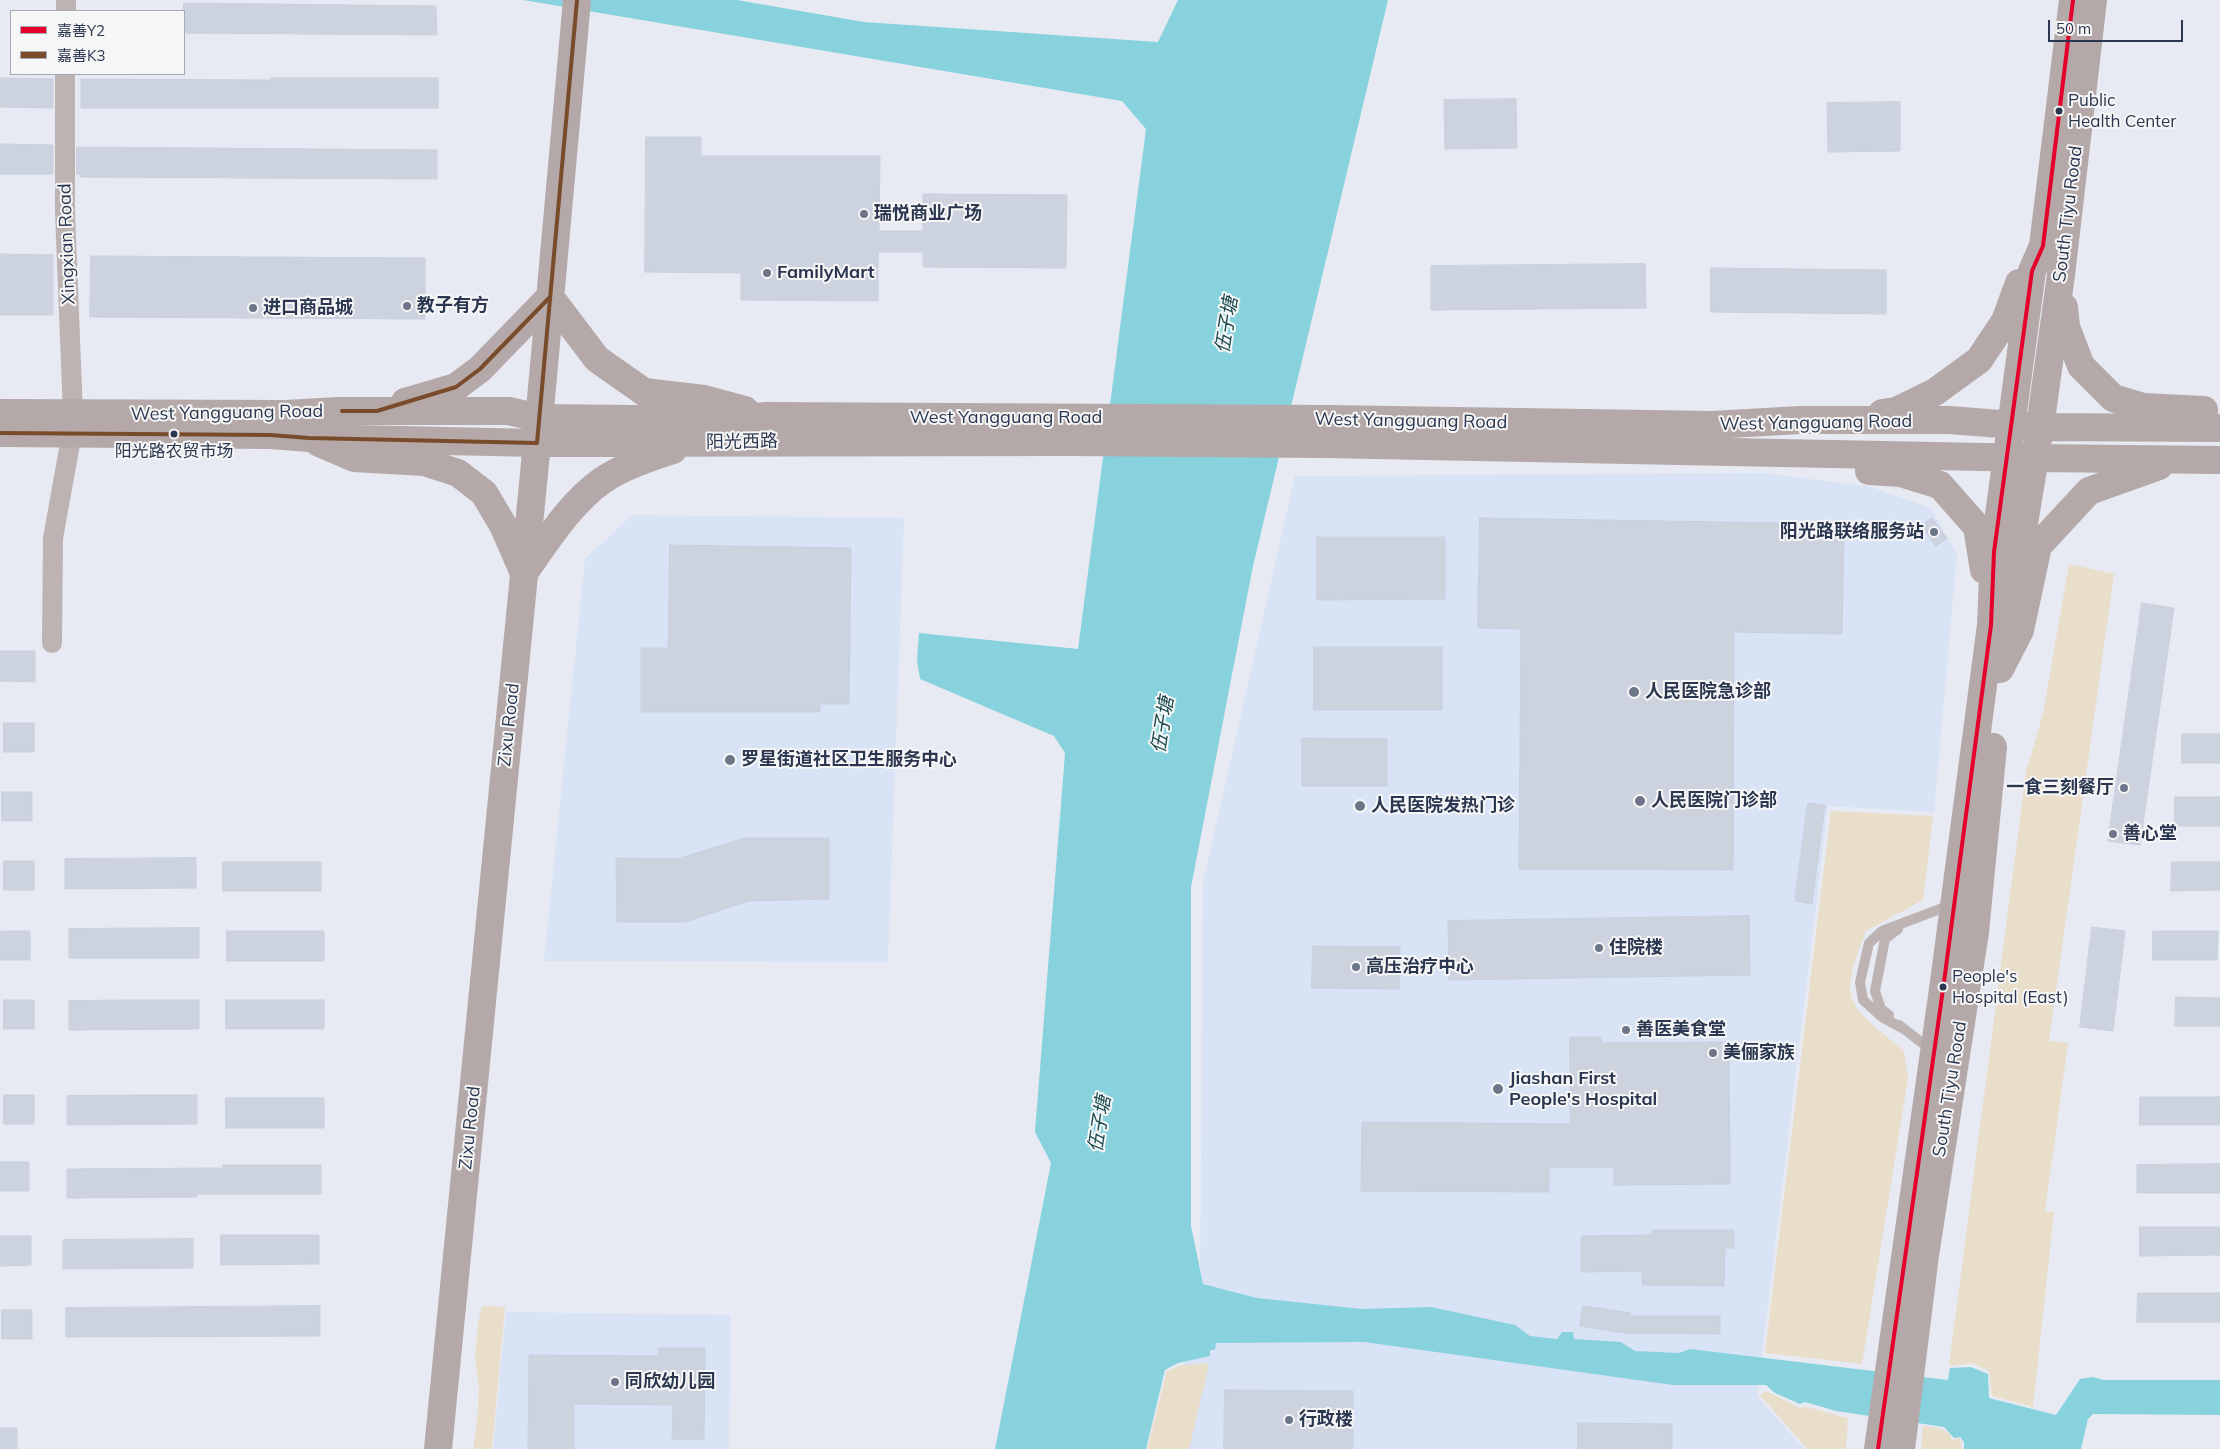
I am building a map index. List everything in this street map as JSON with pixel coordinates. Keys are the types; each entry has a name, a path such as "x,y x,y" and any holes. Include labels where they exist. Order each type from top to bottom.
{"main road":[{"name":"Zixu Road","path":"438,1449 538,430 577,0"},
{"name":"South Tiyu Road","path":"1890,1441 1903,1352 1934,1052 1966,905 1991,610 1994,552 2032,271 2043,246 2073,0"},
{"name":"South Tiyu Road","path":"1903,1352 1925,1255 1966,905 2000,669 2040,427 2061,275 2092,0"},
{"path":"1846,420 1896,411 1935,392 1979,360 2005,321 2024,267 2044,233"},
{"path":"2061,275 2066,327 2081,366 2114,398 2143,407 2220,411"},
{"path":"376,411 456,387 485,364 550,297 596,359 644,392 704,399 766,416"},
{"name":"West Yangguang Road","path":"0,433 73,424 376,411 509,411 538,430 693,443 1073,430"},
{"name":"West Yangguang Road","path":"0,413 73,424 309,438 538,430 728,420 766,416 1073,430 1326,432 1712,425 1800,420 1949,420 2012,425"},
{"path":"2012,425 2040,427 2220,428"},
{"name":"West Yangguang Road","path":"1326,432 1783,452 2007,458"},
{"path":"309,438 354,458 424,462 458,474 484,493 503,525 524,573 570,511 603,480 639,461 693,443"},
{"path":"1783,452 1831,469 1901,473 1940,485 1976,526 1991,610"},
{"path":"2007,458 2220,460"},
{"path":"2000,669 2020,630 2038,546 2089,490 2179,459"}],"street":[{"name":"Xingxian Road","path":"52,643 53,538 73,424 65,213 66,75"}],"lane":[{"path":"1904,1029 1882,1017 1863,1000 1860,982 1869,943 1882,931 1906,922 1966,905"},
{"path":"1906,922 1885,939 1875,991 1881,1009 1934,1052"}],"shaded area":[{"name":"Jiashan First People's Hospital","path":"1764,473 1871,487 1931,508 1957,554 1934,812 1828,806 1757,1396 1804,1449 1150,1449 1189,1352 1200,1295 1203,883 1295,476"},
{"name":"罗星街道社区卫生服务中心","path":"632,515 904,518 888,962 544,961 585,559"},
{"path":"2069,564 2114,574 2049,1041 2068,1043 2045,1211 2054,1212 2033,1407 1992,1396 1989,1371 1973,1363 1949,1366 2026,772 2043,714"},
{"path":"1831,811 1933,816 1923,900 1866,931 1851,980 1851,995 1859,1011 1873,1026 1904,1051 1908,1078 1862,1364 1765,1353"},
{"path":"482,1306 505,1307 492,1449 473,1449 479,1389 475,1358 478,1323"},
{"name":"同欣幼儿园","path":"506,1312 731,1315 729,1449 493,1449"},
{"path":"1205,1363 1209,1365 1189,1449 1147,1449 1167,1371 1179,1366"},
{"path":"1766,1391 1800,1408 1807,1407 1848,1418 1846,1449 1807,1449 1760,1395"},
{"path":"1923,1426 1944,1430 1950,1435 1952,1440 1960,1438 1962,1449 1921,1449"}],"water":[{"name":"伍子塘","path":"523,0 737,0 864,22 1158,42 1178,0 1388,0 1253,566 1191,887 1191,1226 1203,1284 1257,1298 1362,1309 1431,1307 1515,1325 1530,1336 1557,1339 1562,1332 1573,1332 1574,1339 1621,1342 1635,1351 1679,1353 1690,1349 1948,1380 1950,1368 1971,1367 1988,1374 1989,1398 2056,1415 2080,1379 2093,1377 2104,1380 2220,1380 2220,1415 2093,1414 2088,1419 2081,1449 1964,1449 1964,1442 1960,1437 1954,1438 1944,1427 1836,1411 1805,1402 1800,1404 1775,1393 1766,1385 1673,1385 1364,1342 1216,1343 1215,1350 1210,1350 1210,1356 1178,1363 1165,1370 1146,1449 995,1449 1051,1163 1035,1132 1065,753 1054,736 920,679 917,661 919,633 1078,649 1146,129 1122,101"}],"building":[{"path":"184,3 436,6 437,35 185,33"},
{"path":"0,78 53,79 53,108 0,107"},
{"path":"271,78 438,78 438,108 81,108 81,79 271,80"},
{"path":"1516,99 1517,148 1445,149 1444,100"},
{"path":"1900,102 1900,151 1828,152 1827,103"},
{"path":"646,137 701,137 701,156 880,156 879,231 923,231 923,194 1067,195 1066,268 923,267 923,252 878,252 878,301 741,300 741,273 645,272"},
{"path":"0,144 53,145 53,174 0,174"},
{"path":"77,147 437,150 437,179 80,177 80,174 77,174"},
{"path":"0,254 53,255 53,315 0,315"},
{"path":"91,256 425,258 425,319 90,317"},
{"path":"1645,264 1646,308 1431,310 1431,266"},
{"path":"1711,268 1886,270 1886,314 1711,312"},
{"path":"1480,518 1844,524 1842,634 1734,632 1733,870 1519,869 1521,629 1478,628"},
{"name":"阳光路联络服务站","path":"1932,518 1947,538 1936,546 1921,526"},
{"path":"1317,537 1445,537 1445,599 1317,600"},
{"path":"670,545 851,548 849,704 820,704 820,712 641,712 641,648 668,648"},
{"path":"2142,603 2174,608 2140,845 2108,841"},
{"path":"1314,647 1442,647 1442,710 1314,710"},
{"path":"0,651 35,651 35,682 0,681"},
{"path":"4,723 34,723 34,752 4,752"},
{"path":"2182,734 2220,734 2220,763 2182,763"},
{"path":"1302,738 1387,739 1387,786 1302,786"},
{"path":"2,792 32,792 32,821 2,821"},
{"path":"2175,797 2220,797 2220,826 2175,826"},
{"path":"1808,803 1825,805 1812,904 1795,901"},
{"path":"745,838 829,838 829,899 748,901 685,922 617,922 616,858 677,859"},
{"path":"196,858 196,888 65,889 65,859"},
{"path":"4,861 34,861 34,890 4,890"},
{"path":"223,862 321,862 321,891 223,891"},
{"path":"2172,862 2220,862 2220,890 2171,891"},
{"name":"住院楼","path":"1749,916 1750,975 1449,980 1448,921"},
{"path":"2092,927 2125,931 2113,1031 2080,1027"},
{"path":"199,928 199,958 69,958 69,929"},
{"path":"1,931 30,931 30,960 1,960"},
{"path":"227,931 324,931 324,961 227,961"},
{"path":"2153,931 2218,931 2217,960 2153,960"},
{"name":"高压治疗中心","path":"1313,946 1400,947 1399,989 1312,988"},
{"path":"2176,997 2220,998 2220,1026 2175,1026"},
{"path":"4,1000 34,1000 34,1029 4,1029"},
{"path":"199,1000 199,1029 69,1030 69,1001"},
{"path":"226,1000 324,1000 324,1029 226,1029"},
{"path":"1570,1037 1601,1037 1601,1043 1729,1042 1730,1184 1614,1185 1614,1167 1549,1167 1549,1192 1361,1191 1362,1122 1570,1124"},
{"path":"4,1095 34,1095 34,1124 4,1124"},
{"path":"197,1095 197,1124 67,1125 67,1096"},
{"path":"2140,1097 2220,1097 2220,1125 2140,1125"},
{"path":"226,1098 324,1098 324,1128 226,1128"},
{"path":"0,1162 29,1162 29,1191 0,1191"},
{"path":"2220,1164 2220,1193 2137,1193 2137,1165"},
{"path":"223,1165 321,1165 321,1194 197,1194 197,1197 67,1198 67,1169 223,1168"},
{"path":"2140,1227 2220,1227 2220,1255 2140,1256"},
{"path":"1652,1230 1734,1230 1734,1248 1725,1248 1724,1286 1642,1285 1642,1271 1581,1272 1581,1236 1652,1235"},
{"path":"221,1235 319,1235 319,1264 221,1265"},
{"path":"1,1236 31,1236 31,1265 1,1266"},
{"path":"193,1239 193,1268 63,1269 63,1240"},
{"path":"2138,1293 2220,1293 2220,1322 2137,1322"},
{"path":"320,1306 320,1336 66,1337 66,1308"},
{"path":"1583,1306 1631,1313 1630,1316 1720,1316 1720,1334 1625,1333 1580,1326"},
{"path":"2,1310 32,1310 32,1339 2,1339"},
{"path":"659,1348 705,1348 704,1439 672,1439 673,1405 574,1404 574,1449 528,1449 529,1355 659,1356"},
{"name":"行政楼","path":"1225,1390 1353,1391 1353,1449 1224,1449"},
{"path":"1578,1423 1672,1424 1672,1449 1578,1449"},
{"path":"0,1428 17,1428 17,1449 0,1449"}],"transit line":[{"name":"嘉善K3","path":"0,433 270,435 309,438 537,443 577,0"},
{"name":"嘉善Y2","path":"1878,1449 1944,982 1991,625 1994,552 2032,271 2043,246 2073,0"},
{"name":"嘉善K3","path":"342,411 377,411 456,387 480,369 550,297"}],"place":[{"name":"Public Health Center","path":"2059,111"},
{"name":"瑞悦商业广场","path":"864,214"},
{"name":"FamilyMart","path":"767,273"},
{"name":"教子有方","path":"407,306"},
{"name":"进口商品城","path":"253,308"},
{"name":"阳光路农贸市场","path":"174,434"},
{"name":"阳光路联络服务站","path":"1934,532"},
{"name":"人民医院急诊部","path":"1634,692"},
{"name":"罗星街道社区卫生服务中心","path":"730,760"},
{"name":"一食三刻餐厅","path":"2124,788"},
{"name":"人民医院门诊部","path":"1640,801"},
{"name":"人民医院发热门诊","path":"1360,806"},
{"name":"善心堂","path":"2113,834"},
{"name":"住院楼","path":"1599,948"},
{"name":"高压治疗中心","path":"1356,967"},
{"name":"People's Hospital (East)","path":"1943,987"},
{"name":"善医美食堂","path":"1626,1030"},
{"name":"美俪家族","path":"1713,1053"},
{"name":"Jiashan First People's Hospital","path":"1498,1089"},
{"name":"同欣幼儿园","path":"615,1382"},
{"name":"行政楼","path":"1289,1420"}]}
